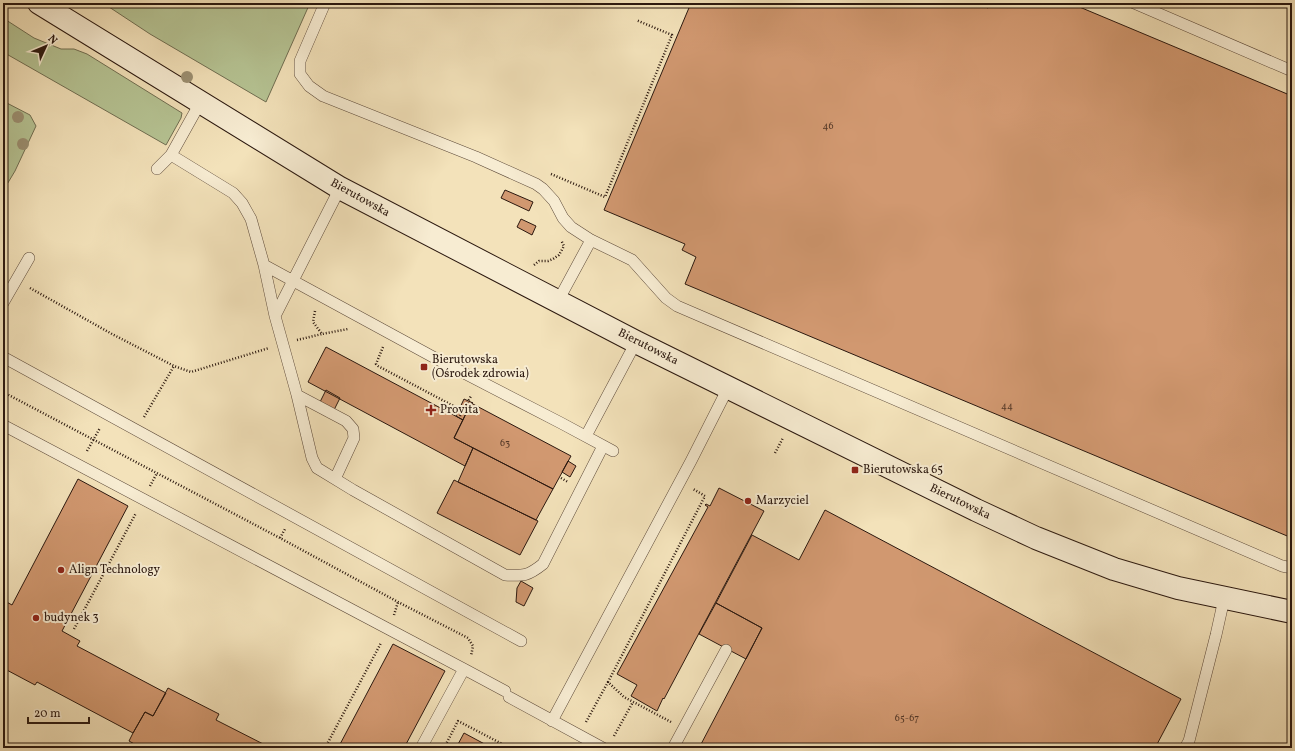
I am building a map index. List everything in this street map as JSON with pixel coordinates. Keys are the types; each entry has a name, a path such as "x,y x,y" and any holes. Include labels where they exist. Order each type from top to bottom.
{"street":[{"name":"Bierutowska","path":"39,3 340,188 636,342 1036,538 1114,569 1178,588 1224,599 1292,612"}],"lane":[{"path":"325,3 300,61 300,74 309,86 323,96 476,157 536,184 554,201 566,223 591,240 632,260 666,298 677,306 1152,511 1282,566 1292,568"},
{"path":"1134,3 1292,71"},
{"path":"157,169 171,155 200,103"},
{"path":"171,155 234,193 242,203 251,219 264,265 275,316 297,395 312,458 317,468 505,575 519,576 531,573 543,564 608,448 435,358 264,265"},
{"path":"275,316 294,282 340,188"},
{"path":"558,301 591,240"},
{"path":"3,303 28,258"},
{"path":"586,436 636,342"},
{"path":"3,357 522,641"},
{"path":"552,720 728,388"},
{"path":"297,395 346,421 353,429 354,438 335,479"},
{"path":"3,425 464,669 603,748"},
{"path":"1185,748 1189,741 1224,599"},
{"path":"673,748 726,650"},
{"path":"421,748 464,669"}],"path":[{"path":"550,173 605,197 672,35 636,20"},
{"path":"534,266 539,260 548,261 559,254 564,246 560,239"},
{"path":"15,280 112,334 174,366 191,372 283,344 322,334"},
{"path":"383,346 376,364 378,366 463,411"},
{"path":"136,431 174,366"},
{"path":"3,392 468,638 472,646 472,652 464,669"},
{"path":"460,416 471,396"},
{"path":"80,466 107,415"},
{"path":"775,453 786,432"},
{"path":"74,629 157,473"},
{"path":"578,735 608,682 705,496 679,481"},
{"path":"325,748 389,629 398,602"},
{"path":"608,682 624,697 683,728"},
{"path":"613,739 633,702"},
{"path":"444,748 458,721 510,748"}],"green space":[{"path":"103,3 310,3 266,102 150,34"},
{"path":"3,18 34,38 61,49 74,49 87,54 182,113 181,118 166,145 3,52"},
{"path":"3,101 30,115 36,126 15,171 3,191"}],"building":[{"path":"691,3 976,3 988,8 990,3 1070,3 1292,96 1292,538 685,284 696,257 682,250 685,244 604,210"},
{"path":"505,190 533,202 529,211 501,198"},
{"path":"521,219 536,226 532,235 517,227"},
{"path":"326,347 463,420 454,438 473,448 465,466 308,382"},
{"path":"326,390 340,398 330,418 316,410"},
{"path":"464,399 473,403 471,403 463,420 456,416"},
{"path":"471,403 571,456 553,489 454,438"},
{"path":"473,448 553,489 536,520 458,482"},
{"path":"568,461 576,466 570,477 562,472"},
{"name":"budynek 3","path":"78,479 128,506 62,631 80,641 77,646 166,693 153,716 145,712 133,733 37,682 35,685 3,668 3,600 12,605"},
{"path":"454,480 538,521 520,555 437,513"},
{"path":"719,488 764,511 657,711 631,696 637,685 617,674 708,507 705,505 710,506"},
{"path":"825,510 1181,699 1155,748 699,748 762,628 716,603 752,535 799,560"},
{"path":"521,581 533,588 524,606 516,602 517,588"},
{"path":"716,603 762,628 746,659 699,634"},
{"path":"393,644 445,671 404,748 338,748"},
{"path":"168,688 219,714 216,720 271,748 137,748 138,746 129,741 133,733 145,712 153,716"},
{"path":"464,733 492,748 456,748"}],"place":[{"name":"Bierutowska (Ośrodek zdrowia)","path":"424,367"},
{"name":"Provita","path":"431,410"},
{"name":"Bierutowska 65","path":"855,470"},
{"name":"Marzyciel","path":"748,501"},
{"name":"Align Technology","path":"61,570"},
{"name":"budynek 3","path":"36,618"}]}
